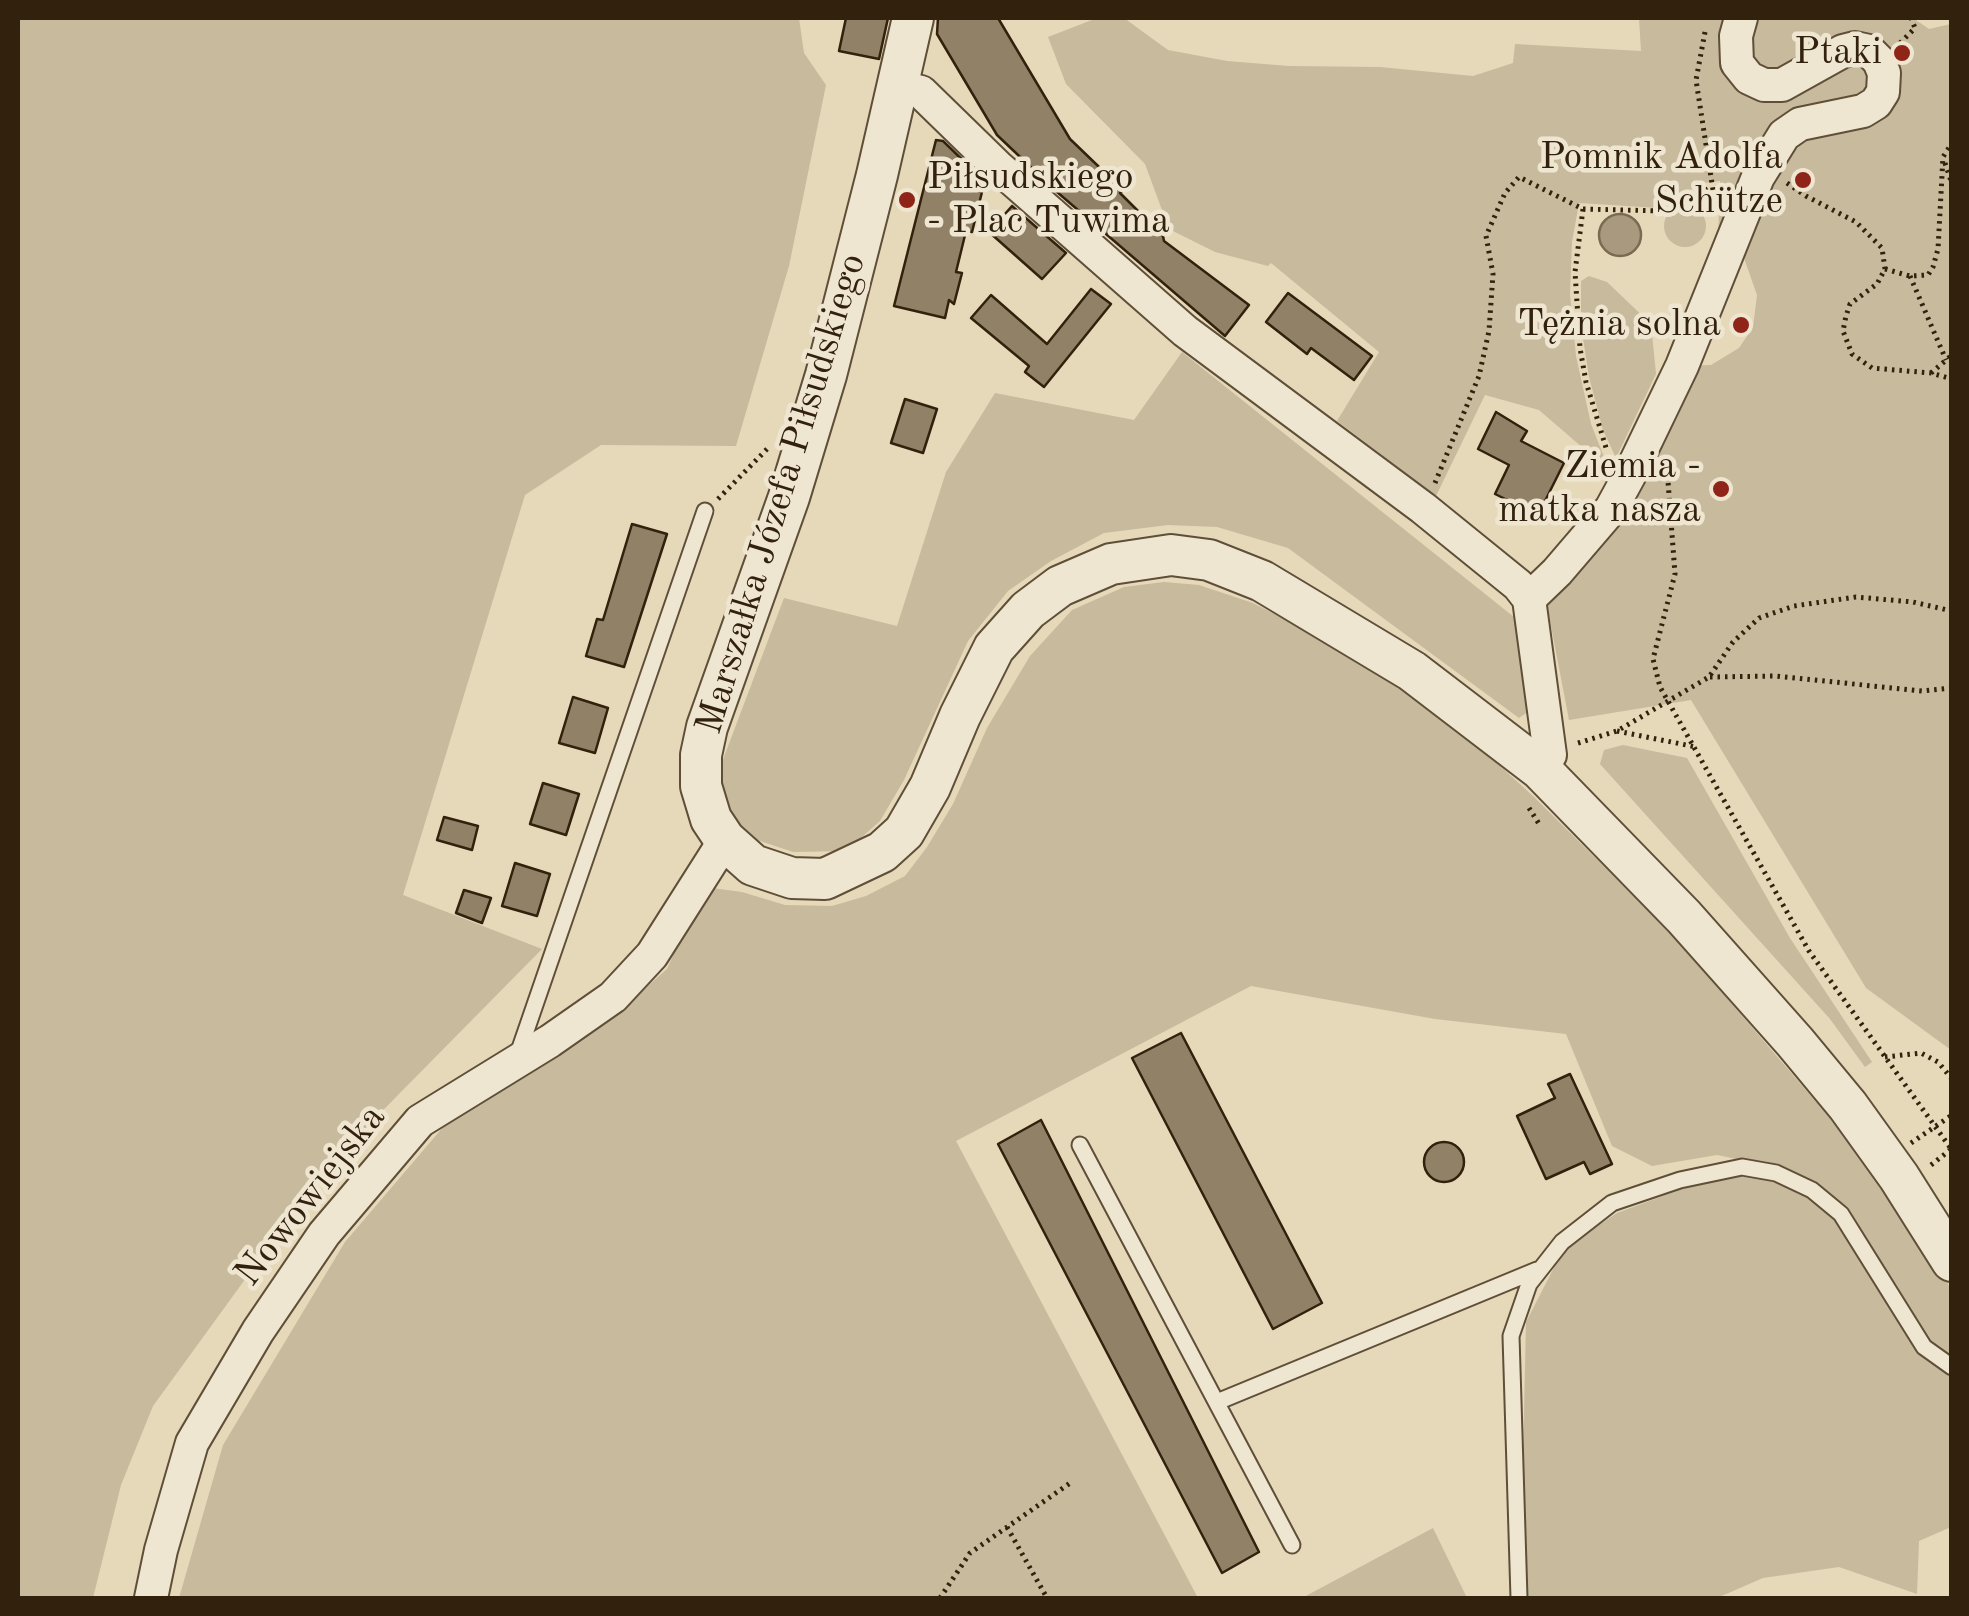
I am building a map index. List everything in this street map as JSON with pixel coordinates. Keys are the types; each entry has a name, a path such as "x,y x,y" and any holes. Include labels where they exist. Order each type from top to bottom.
{"street":[{"name":"Marszałka Józefa Piłsudskiego","path":"912,18 826,375 701,756 701,786 711,819 724,840 752,865 792,878 826,879 882,852 904,832 930,787 994,648 1028,610 1060,586 1111,564 1171,555 1208,560 1262,580 1412,671 1545,762 1795,1042 1868,1134 1952,1260"},
{"path":"1529,599 1610,508 1630,476 1676,380 1765,164 1784,135 1800,124 1863,111 1876,103 1883,92 1884,73 1869,51 1855,48 1782,85 1764,85 1749,78 1736,63 1741,18"},
{"path":"898,86 921,92 1011,178 1185,330 1423,508 1518,586 1529,599 1545,762"},
{"name":"Nowowiejska","path":"151,1598 192,1442 258,1330 324,1234 420,1120 613,997 652,956 724,840"}],"lane":[{"path":"515,1062 705,511"},
{"path":"1080,1146 1292,1545"},
{"path":"1519,1598 1511,1336 1529,1284 1541,1268 1562,1242 1612,1203 1680,1180 1742,1167 1776,1173 1812,1190 1840,1214 1924,1347 1952,1367"},
{"path":"1216,1402 1541,1268"}],"path":[{"path":"1423,508 1480,376 1493,301 1486,236 1505,193 1519,177 1584,210 1664,211 1711,185 1696,80 1710,18"},
{"path":"1886,269 1910,276 1928,275 1933,267 1938,249 1942,157 1952,144"},
{"path":"1942,157 1952,184"},
{"path":"1765,164 1806,196 1856,222 1882,248 1886,269 1878,284 1850,304 1843,331 1852,354 1872,368 1932,372 1952,380"},
{"path":"1584,210 1576,307 1586,382 1601,438 1612,460 1630,476"},
{"path":"1910,276 1949,358 1932,372"},
{"path":"705,511 782,434"},
{"path":"1666,455 1674,574 1653,659 1655,674 1809,951 1951,1150 1925,1170"},
{"path":"1545,762 1617,732 1709,676 1733,642 1759,618 1794,606 1856,597 1913,602 1952,612"},
{"path":"1709,676 1775,676 1922,691 1952,688"},
{"path":"1617,732 1696,747"},
{"path":"1884,1057 1921,1053 1938,1062 1952,1079"},
{"path":"1908,1144 1952,1115"},
{"path":"940,1598 970,1553 1073,1481"},
{"path":"1007,1527 1046,1598"}],"shaded area":[{"path":"18,18 799,18 804,53 826,85 789,266 736,446 601,445 525,495 403,895 542,949 326,1168 153,1406 121,1485 93,1598 18,1598"},
{"path":"1097,18 1124,18 1168,50 1227,61 1380,67 1473,76 1513,63 1515,44 1641,51 1639,18 1913,18 1929,29 1951,24 1951,1050 1866,988 1691,700 1569,720 1542,579 1614,488 1605,467 1539,410 1485,395 1436,496 1337,421 1379,352 1271,263 1268,266 1215,252 1169,229 1145,164 1066,84 1048,37","holes":["1720,181 1718,239 1732,244 1744,258 1757,295 1753,327 1739,348 1711,365 1682,366 1612,477 1591,424 1576,356 1570,294 1572,242 1579,203 1658,208 1703,183"]},
{"path":"1685,205 1700,211 1706,226 1700,241 1685,247 1670,241 1664,226 1670,211"},
{"path":"1620,214 1635,220 1641,235 1635,250 1620,256 1605,250 1599,235 1605,220"},
{"path":"1589,276 1607,282 1651,324 1656,374 1616,458 1603,430 1589,377 1581,325 1581,281"},
{"path":"1182,352 1524,625 1532,709 1519,718 1288,548 1217,527 1168,525 1104,533 1051,561 1008,591 968,641 904,780 880,821 846,851 793,852 757,840 732,820 716,778 784,598 897,626 946,472 995,393 1134,420"},
{"path":"1164,582 1199,585 1253,603 1410,684 1533,796 1671,933 1889,1187 1951,1289 1951,1358 1922,1334 1848,1207 1786,1169 1717,1155 1652,1166 1612,1146 1566,1034 1435,1019 1251,986 956,1141 1198,1598 179,1598 223,1445 345,1242 444,1126 643,990 667,969 694,908 712,888 785,905 832,906 866,896 905,876 953,804 987,728 1030,656 1072,610 1124,587"},
{"path":"1623,745 1687,758 1790,938 1872,1062 1865,1067 1830,1019 1600,764 1604,750"},
{"path":"1742,1173 1777,1180 1805,1193 1836,1222 1918,1352 1951,1375 1951,1527 1919,1541 1917,1594 1839,1567 1763,1578 1717,1598 1525,1598 1522,1511 1526,1322 1564,1248 1617,1213 1682,1189"},
{"path":"1433,1528 1467,1598 1302,1598"}],"building":[{"path":"846,18 888,18 879,59 839,51"},
{"path":"938,18 998,18 1070,139 1123,190 1120,193 1164,241 1249,305 1225,336 1057,192 997,135 937,34"},
{"path":"936,140 943,141 979,176 977,187 983,188 972,232 966,231 956,272 962,273 954,304 949,300 945,318 894,306"},
{"path":"1012,206 1066,253 1042,279 989,232"},
{"path":"1091,289 1111,304 1044,387 1025,372 1029,366 971,318 991,295 1047,344"},
{"path":"1288,293 1372,356 1354,380 1311,348 1307,354 1266,322"},
{"path":"905,399 937,409 923,453 891,443"},
{"path":"1496,412 1527,431 1521,441 1564,463 1538,515 1495,494 1509,465 1478,449"},
{"path":"632,524 667,534 624,667 586,656 597,619 603,620"},
{"path":"573,697 608,708 595,753 559,743"},
{"path":"543,783 579,794 566,835 530,824"},
{"path":"444,817 478,826 472,850 437,840"},
{"path":"515,863 550,874 537,916 502,906"},
{"path":"464,890 491,898 482,923 456,913"},
{"path":"1181,1033 1322,1303 1273,1329 1132,1058"},
{"path":"1570,1074 1612,1164 1590,1174 1584,1162 1546,1179 1517,1116 1555,1098 1548,1084"},
{"path":"1041,1120 1259,1552 1222,1573 998,1144"},
{"path":"1444,1142 1458,1148 1464,1162 1458,1176 1444,1182 1430,1176 1424,1162 1430,1148"}],"place":[{"name":"Ptaki","path":"1902,53"},
{"name":"Pomnik Adolfa Schütze","path":"1803,180"},
{"name":"Piłsudskiego - Plac Tuwima","path":"907,200"},
{"name":"Tężnia solna","path":"1741,325"},
{"name":"Ziemia - matka nasza","path":"1721,489"}]}
